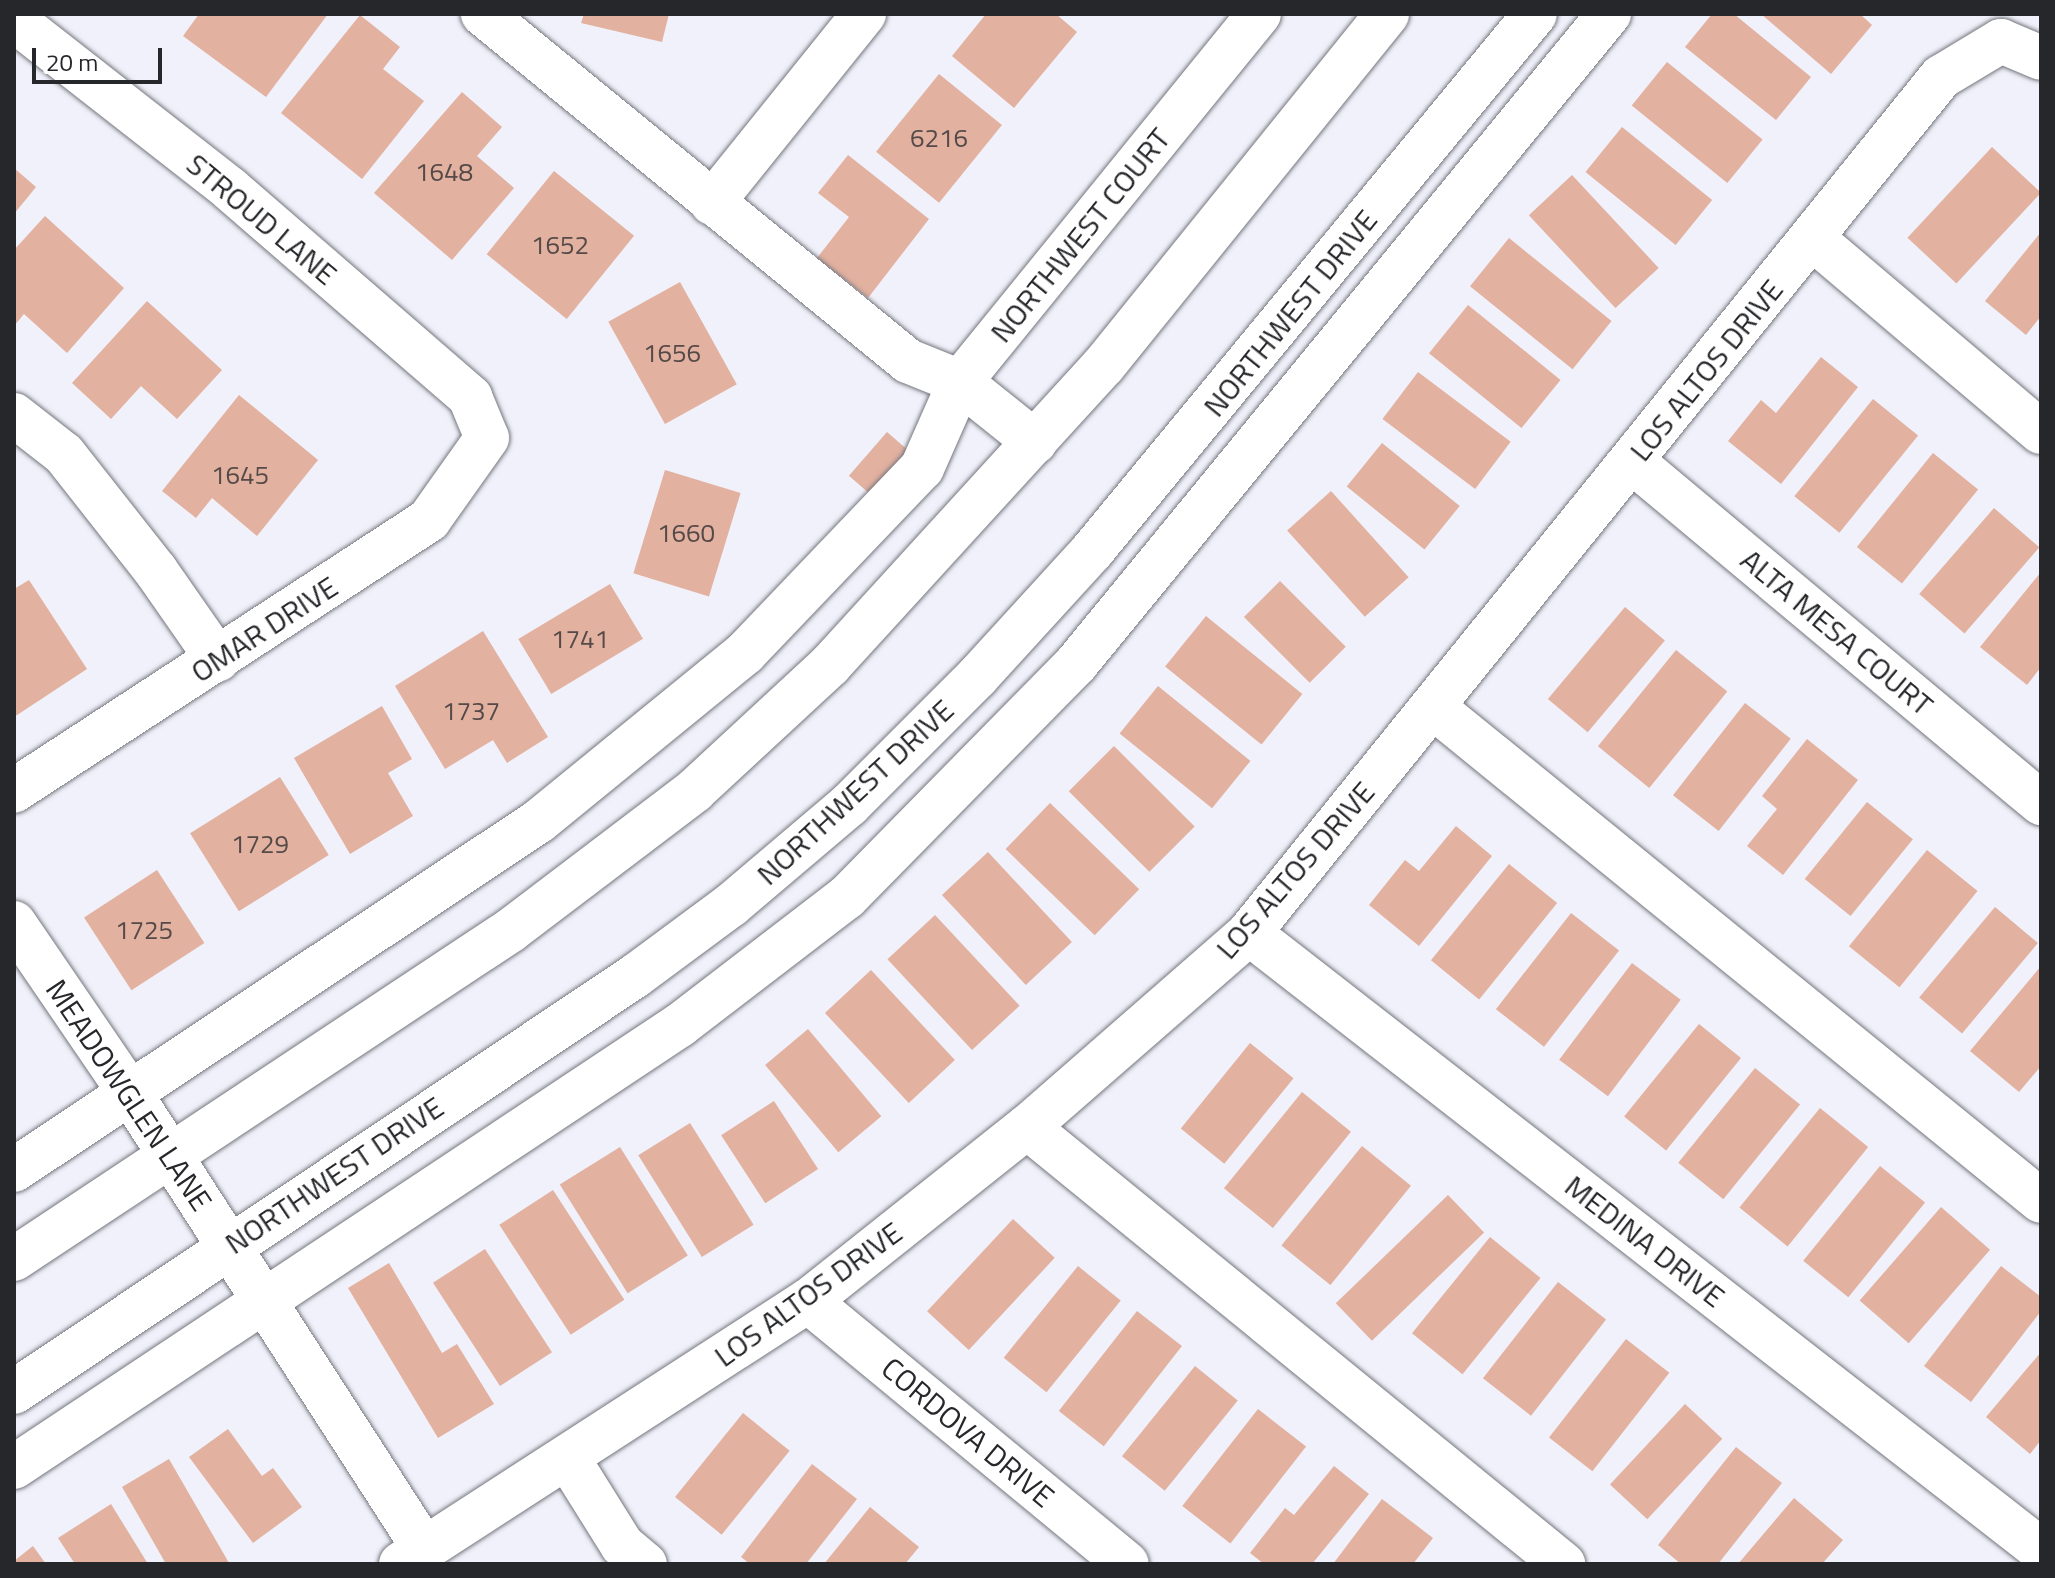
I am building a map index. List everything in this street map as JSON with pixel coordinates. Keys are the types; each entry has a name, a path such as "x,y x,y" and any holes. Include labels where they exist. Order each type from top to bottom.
{"street":[{"path":"483,14 908,361 960,382 1035,442"},
{"path":"712,203 864,14"},
{"name":"NORTHWEST COURT","path":"14,1170 128,1090 539,821 745,653 922,468 960,382 1259,14"},
{"path":"14,1259 172,1158 511,930 694,791 830,665 1104,365 1387,14"},
{"name":"NORTHWEST DRIVE","path":"14,1392 635,976 731,905 849,805 977,677 1122,517 1535,14"},
{"path":"14,1467 680,1025 847,897 1076,664 1609,14"},
{"name":"STROUD LANE","path":"14,20 230,189 470,397 487,438"},
{"name":"LOS ALTOS DRIVE","path":"413,1557 808,1301 1027,1127 1249,933 1633,462 1941,77 2001,41 2041,58"},
{"path":"1812,238 2041,432"},
{"path":"14,415 64,454 156,571 218,660"},
{"name":"OMAR DRIVE","path":"14,791 429,520 487,438"},
{"name":"ALTA MESA COURT","path":"1633,462 2041,803"},
{"path":"1433,707 2041,1201"},
{"name":"MEADOWGLEN LANE","path":"14,923 128,1090 265,1302 413,1557"},
{"name":"MEDINA DRIVE","path":"1249,933 2041,1550"},
{"path":"1027,1127 1563,1564"},
{"name":"CORDOVA DRIVE","path":"808,1301 1127,1564"},
{"path":"567,1457 622,1545 645,1564"}],"building":[{"path":"199,14 328,14 266,97 183,36"},
{"path":"584,14 669,14 662,42 581,23"},
{"path":"986,14 1056,14 1077,32 1014,108 952,56"},
{"path":"1712,14 1734,14 1811,77 1776,120 1685,47"},
{"path":"1761,14 1860,14 1872,25 1831,74"},
{"path":"360,15 400,47 383,69 424,101 362,179 281,113"},
{"path":"1667,62 1763,139 1727,183 1632,106"},
{"path":"939,74 1002,125 939,203 876,152"},
{"path":"462,92 502,127 477,156 514,188 452,260 374,193"},
{"path":"1622,127 1712,200 1676,245 1585,172"},
{"path":"1992,147 2041,193 1956,283 1907,238"},
{"path":"848,155 929,219 868,298 817,258 849,217 818,193"},
{"path":"14,168 36,187 14,214"},
{"path":"554,171 634,236 567,319 487,254"},
{"path":"1572,175 1659,268 1615,308 1529,215"},
{"path":"45,216 124,288 67,353 24,314 14,326 14,250"},
{"path":"2041,232 2041,316 2026,335 1985,301"},
{"path":"1509,238 1612,321 1573,369 1470,286"},
{"path":"680,282 737,384 665,424 608,322"},
{"path":"147,301 222,370 177,419 141,386 111,419 72,383"},
{"path":"1468,305 1560,380 1521,428 1429,353"},
{"path":"1821,357 1858,387 1781,484 1728,441 1761,400 1776,413"},
{"path":"1418,372 1511,442 1475,489 1382,419"},
{"path":"239,395 318,460 257,536 212,498 196,518 162,491"},
{"path":"1873,399 1918,436 1839,533 1794,496"},
{"path":"887,432 909,451 871,495 849,476"},
{"path":"1382,443 1460,506 1424,549 1347,487"},
{"path":"1933,453 1978,490 1902,584 1857,547"},
{"path":"665,470 741,493 709,596 633,573"},
{"path":"1331,491 1409,577 1365,617 1287,530"},
{"path":"1994,508 2039,547 1964,633 1919,594"},
{"path":"2041,572 2041,667 2027,685 1980,647"},
{"path":"29,580 87,669 14,717 14,589"},
{"path":"1280,581 1346,647 1310,683 1244,617"},
{"path":"610,584 643,639 551,694 518,639"},
{"path":"1625,607 1665,640 1588,732 1548,699"},
{"path":"1206,616 1302,694 1261,745 1165,667"},
{"path":"483,631 548,737 507,763 493,740 445,769 395,686"},
{"path":"1676,650 1727,692 1649,788 1598,746"},
{"path":"1158,686 1250,761 1212,808 1120,733"},
{"path":"1745,703 1791,739 1719,831 1673,795"},
{"path":"382,706 412,759 388,773 413,816 350,854 294,758"},
{"path":"1807,739 1858,780 1783,875 1747,846 1777,809 1762,796"},
{"path":"1114,746 1195,827 1149,872 1069,791"},
{"path":"280,777 329,855 239,911 190,833"},
{"path":"1867,802 1913,839 1851,916 1805,879"},
{"path":"1050,803 1139,889 1095,935 1006,849"},
{"path":"1456,826 1492,856 1419,946 1369,905 1405,860 1419,871"},
{"path":"1927,850 1978,891 1899,987 1849,946"},
{"path":"988,852 1072,942 1026,985 942,895"},
{"path":"1509,864 1557,903 1479,999 1431,960"},
{"path":"157,870 204,943 131,990 84,917"},
{"path":"1995,907 2038,943 1962,1033 1919,997"},
{"path":"1571,913 1619,951 1544,1047 1496,1009"},
{"path":"935,915 1020,1006 972,1050 887,959"},
{"path":"1632,963 1681,1000 1608,1096 1559,1060"},
{"path":"2041,966 2041,1066 2019,1092 1970,1051"},
{"path":"871,970 955,1060 909,1103 825,1013"},
{"path":"1699,1024 1741,1058 1666,1150 1624,1116"},
{"path":"808,1029 881,1116 838,1152 765,1065"},
{"path":"1250,1043 1294,1078 1224,1164 1181,1128"},
{"path":"1755,1068 1800,1105 1723,1199 1678,1163"},
{"path":"1302,1092 1351,1132 1273,1228 1224,1188"},
{"path":"774,1101 818,1169 765,1203 721,1135"},
{"path":"1820,1108 1868,1147 1788,1246 1739,1207"},
{"path":"690,1123 754,1225 702,1257 638,1155"},
{"path":"1362,1146 1411,1186 1330,1285 1281,1245"},
{"path":"620,1147 688,1256 628,1293 560,1185"},
{"path":"1880,1166 1925,1203 1848,1297 1803,1261"},
{"path":"553,1190 624,1300 571,1335 499,1225"},
{"path":"1448,1195 1484,1232 1372,1341 1336,1303"},
{"path":"1941,1207 1990,1250 1909,1343 1860,1301"},
{"path":"1013,1219 1055,1258 969,1350 927,1311"},
{"path":"1490,1237 1541,1278 1462,1374 1412,1333"},
{"path":"485,1249 552,1352 500,1386 433,1283"},
{"path":"389,1263 442,1353 457,1344 494,1404 438,1438 348,1288"},
{"path":"1078,1266 1121,1301 1046,1392 1004,1358"},
{"path":"2001,1266 2041,1297 2041,1311 1971,1402 1924,1366"},
{"path":"1558,1282 1606,1320 1531,1416 1483,1378"},
{"path":"1137,1311 1182,1346 1104,1446 1059,1411"},
{"path":"1626,1339 1669,1373 1592,1471 1549,1438"},
{"path":"2041,1352 2041,1440 2030,1454 1986,1417"},
{"path":"1195,1366 1238,1401 1165,1491 1122,1456"},
{"path":"1685,1404 1722,1439 1647,1519 1610,1484"},
{"path":"1258,1409 1306,1447 1230,1543 1182,1506"},
{"path":"743,1413 790,1451 722,1535 675,1497"},
{"path":"228,1429 262,1476 273,1468 302,1507 253,1543 189,1457"},
{"path":"1736,1447 1782,1483 1718,1564 1681,1564 1658,1545"},
{"path":"169,1459 229,1563 166,1564 122,1487"},
{"path":"812,1464 857,1499 806,1564 750,1564 741,1557"},
{"path":"1334,1466 1369,1494 1312,1564 1264,1564 1250,1553 1285,1508 1294,1515"},
{"path":"1794,1498 1843,1540 1822,1564 1738,1564"},
{"path":"1382,1499 1433,1538 1413,1564 1333,1564"},
{"path":"111,1504 148,1564 75,1564 58,1538"},
{"path":"870,1507 919,1547 905,1564 824,1564"},
{"path":"33,1546 46,1564 14,1564 14,1561"}]}
